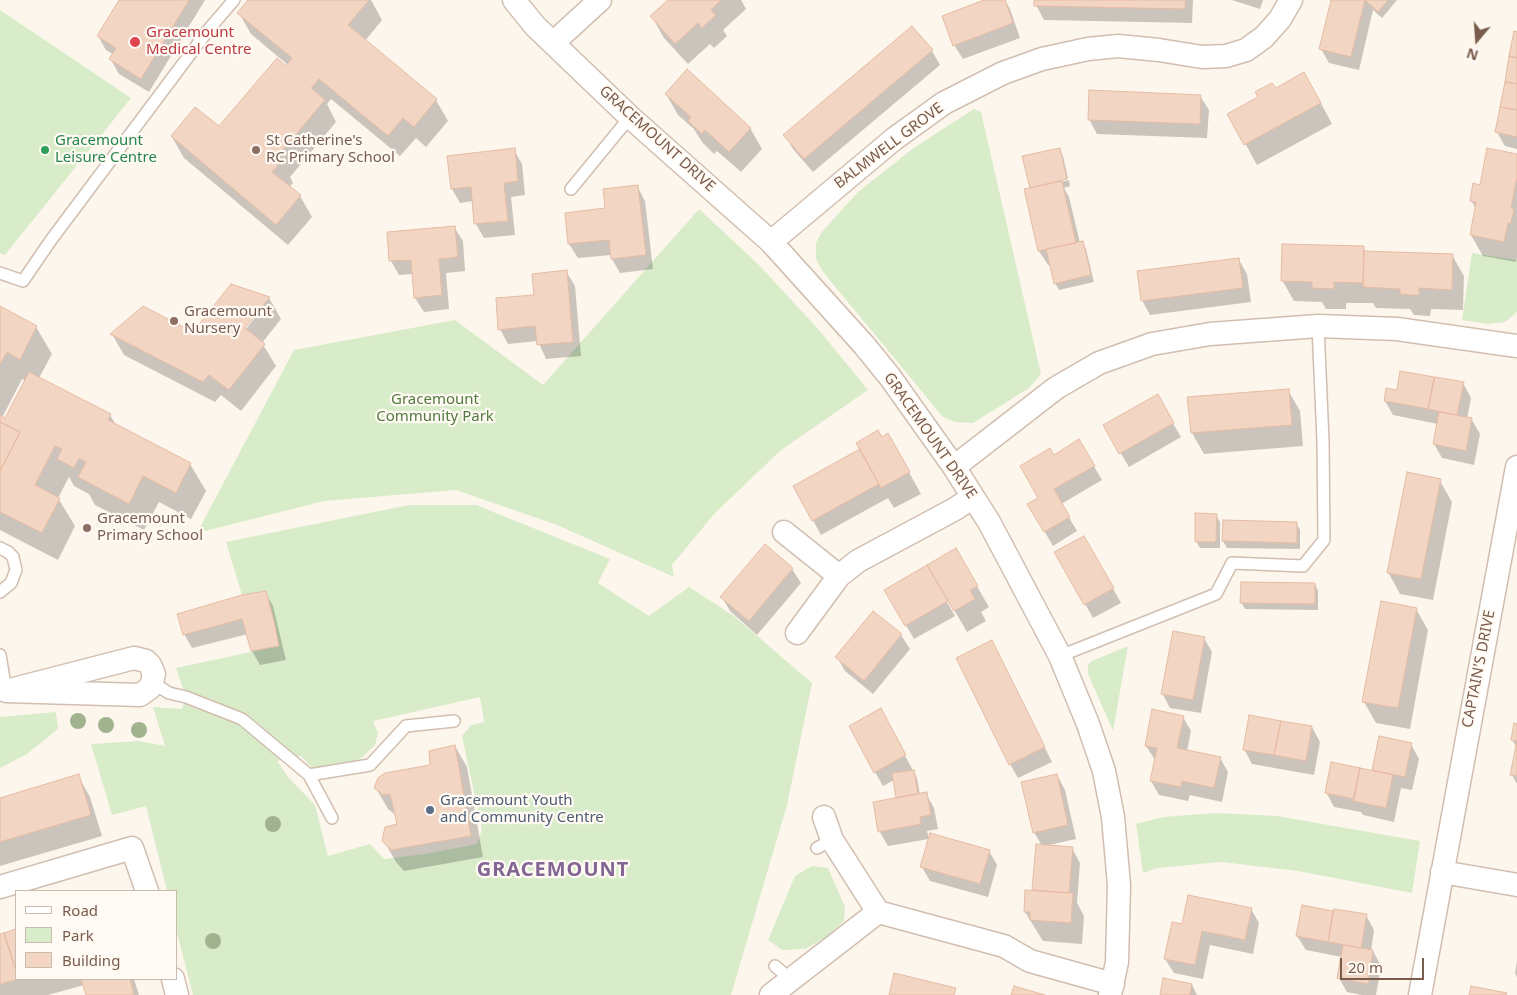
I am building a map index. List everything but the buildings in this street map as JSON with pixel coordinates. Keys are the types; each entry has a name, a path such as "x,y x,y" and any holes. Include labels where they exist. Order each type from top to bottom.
{"street":[{"name":"GRACEMOUNT DRIVE","path":"514,0 535,26 630,117 771,242 890,377 954,467 989,522 1060,656 1088,724 1104,771 1113,817 1119,885 1117,962 1112,989"},
{"path":"553,43 600,0"},
{"name":"BALMWELL GROVE","path":"771,242 894,139 944,104 1003,72 1042,59 1088,48 1118,46 1202,57 1226,56 1246,50 1264,37 1280,19 1291,0"},
{"path":"954,467 1056,388 1099,363 1152,344 1210,334 1318,326 1398,329 1517,346"},
{"name":"CAPTAIN'S DRIVE","path":"1420,995 1517,467"},
{"path":"797,633 839,576 858,561 955,509 973,497"},
{"path":"784,532 839,576"},
{"path":"134,658 140,658 150,665 154,674 153,683 144,693 135,695 3,692 134,658"},
{"path":"824,817 825,844 878,912 1004,946 1030,961 1112,989"},
{"path":"0,887 132,848 147,890"},
{"path":"1442,872 1517,885"},
{"path":"771,995 782,972 878,912"},
{"path":"172,980 177,995"}],"lane":[{"path":"0,272 23,281 51,240 209,29 234,0"},
{"path":"571,189 630,117"},
{"path":"1060,656 1216,594 1232,563 1303,566 1324,540 1323,441 1318,326"},
{"path":"0,548 13,557 16,570 11,583 0,592"},
{"path":"0,656 3,692"},
{"path":"153,683 169,692 242,719 309,775 332,818"},
{"path":"309,775 370,766 406,726 454,721"}],"green space":[{"name":"Gracemount Leisure Centre","path":"0,10 131,98 5,255 0,253"},
{"path":"974,109 981,112 1041,374 1029,388 973,423 955,422 943,417 823,272 816,259 816,243 821,233 858,192 915,147"},
{"name":"Gracemount Community Park","path":"699,209 758,264 819,330 868,390 781,450 715,513 672,565 674,577 557,525 456,490 324,501 197,533 294,350 455,320 543,385"},
{"path":"1472,253 1517,260 1517,312 1505,322 1488,324 1462,320"},
{"path":"409,505 476,505 610,559 598,583 649,616 689,587 734,616 812,683 787,805 731,995 193,995 178,937 178,890 167,890 146,806 112,815 91,744 139,741 165,746 153,707 182,709 186,697 176,668 279,646 266,591 242,595 226,542","holes":["480,697 484,722 471,725 462,736 482,830 477,844 425,854 384,859 370,844 328,856 315,805 288,777 277,761 301,756 313,769 358,761 375,745 378,733 373,721"]},
{"path":"1128,646 1113,731 1088,674 1088,665 1092,661"},
{"path":"56,712 58,729 27,754 0,768 0,717"},
{"path":"1216,813 1277,816 1420,841 1412,893 1298,871 1221,862 1157,868 1143,873 1136,824 1163,817"},
{"path":"812,866 828,868 845,907 844,921 828,936 805,949 782,950 768,940 795,876"}],"place":[{"name":"Gracemount Medical Centre","path":"135,42"},
{"name":"Gracemount Leisure Centre","path":"45,150"},
{"name":"St Catherine's RC Primary School","path":"256,150"},
{"name":"Gracemount Nursery","path":"174,321"},
{"name":"Gracemount Primary School","path":"87,528"},
{"name":"Gracemount Youth and Community Centre","path":"430,810"}],"district":[{"name":"GRACEMOUNT","path":"553,870"}]}
